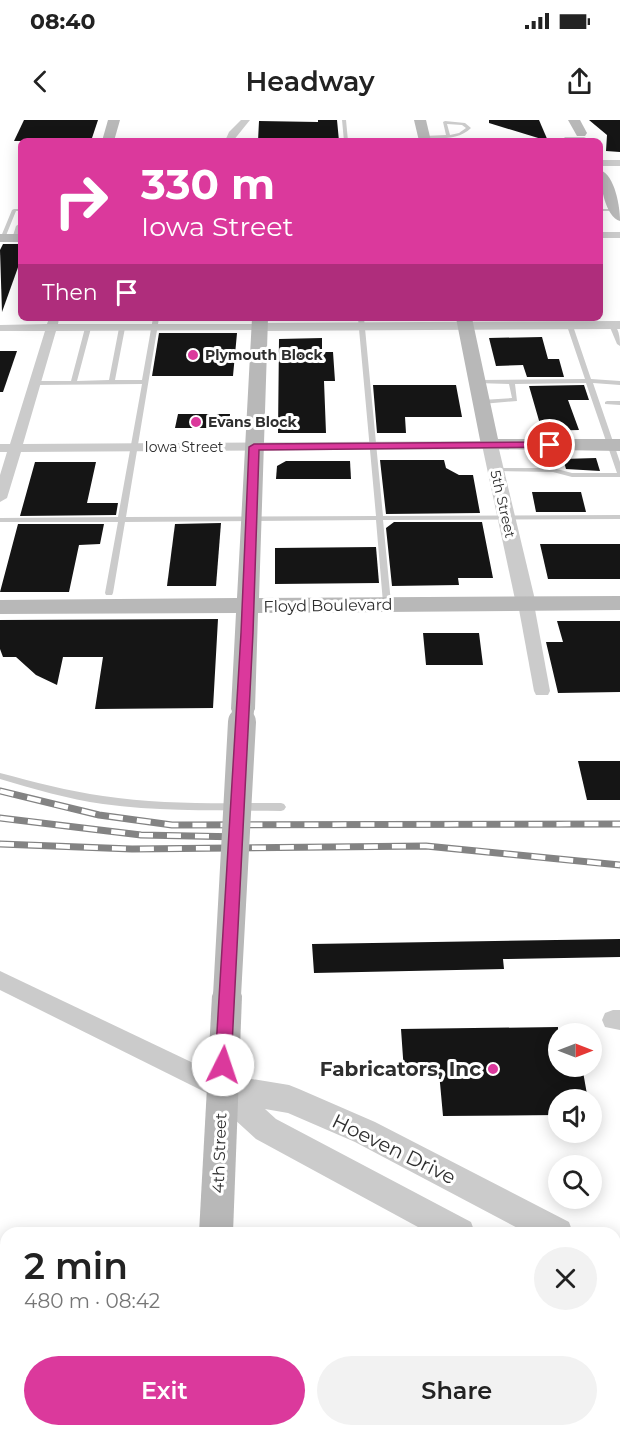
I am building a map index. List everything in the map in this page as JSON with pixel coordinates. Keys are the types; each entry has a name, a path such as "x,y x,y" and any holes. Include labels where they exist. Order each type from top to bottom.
{"main road":[{"path":"109,138 114,120"},
{"path":"420,120 424,138"},
{"path":"574,120 583,137"},
{"path":"603,182 612,205"},
{"name":"5th Street","path":"464,322 490,445"},
{"name":"4th Street","path":"216,1227 221,1088 247,620 260,323"},
{"name":"Iowa Street","path":"490,445 615,445"},
{"name":"Floyd Boulevard","path":"0,606 115,599 247,620 387,603 620,603"}],"street":[{"path":"230,138 246,120"},
{"path":"603,163 620,163"},
{"path":"603,235 620,235"},
{"path":"0,328 52,323 88,328 122,328 156,323 464,322 616,325"},
{"path":"0,498 52,323"},
{"name":"Iowa Street","path":"0,448 490,445"},
{"name":"5th Street","path":"490,445 526,604 542,691"},
{"name":"Hoeven Drive","path":"0,981 221,1088 266,1129 449,1227"},
{"name":"Hoeven Drive","path":"221,1088 289,1099 365,1132 547,1227"}],"lane":[{"path":"344,120 346,138"},
{"path":"432,138 448,136 461,134 469,128 463,123 445,122 448,136"},
{"path":"565,138 583,137"},
{"path":"14,231 14,210 18,210"},
{"path":"361,322 387,603"},
{"path":"115,599 121,521 156,323"},
{"path":"496,470 553,470 572,475 620,473 615,445 565,323"},
{"path":"616,325 620,344"},
{"path":"73,383 88,328"},
{"path":"112,382 122,328"},
{"path":"34,383 146,382"},
{"path":"478,382 620,383"},
{"path":"482,402 515,400 512,382"},
{"path":"607,403 620,403"},
{"path":"0,520 620,518"},
{"path":"0,776 63,793 104,801 157,805 281,807"}],"building":[{"path":"24,120 98,120 92,138 18,138 18,141 14,141"},
{"path":"318,120 337,120 339,138 258,138 259,121 318,122"},
{"path":"489,120 539,120 547,138 538,138 489,123"},
{"path":"589,120 620,120 620,152 606,151 607,135"},
{"path":"3,244 18,244 18,267 2,312 0,250"},
{"name":"Plymouth Block","path":"159,333 237,333 233,376 152,376"},
{"path":"542,337 548,359 559,359 564,377 527,377 523,365 496,366 489,338"},
{"path":"322,338 322,352 333,352 335,381 324,381 326,433 278,433 279,339"},
{"path":"0,351 17,351 3,392 0,392"},
{"path":"373,385 456,385 462,417 405,417 406,433 377,433"},
{"path":"584,385 589,400 568,400 579,430 542,431 529,386"},
{"name":"Evans Block","path":"178,414 230,414 229,428 175,428"},
{"path":"596,458 600,471 566,469 563,459"},
{"path":"380,460 444,460 446,468 459,475 473,475 480,513 386,514"},
{"path":"286,461 350,461 351,479 276,479 277,466"},
{"path":"35,462 96,462 87,503 118,503 116,515 20,516"},
{"path":"532,492 581,492 586,512 536,512"},
{"path":"394,522 482,522 493,578 458,578 459,585 392,586 386,528"},
{"path":"221,523 216,586 167,586 175,524"},
{"path":"18,524 104,524 100,544 79,545 69,592 0,592"},
{"path":"540,544 620,544 620,579 548,579"},
{"path":"376,547 379,583 275,584 275,548"},
{"path":"218,619 213,708 95,709 103,657 63,657 57,685 36,675 16,657 3,657 0,649 0,620"},
{"path":"557,621 620,621 620,692 558,693 546,642 563,642"},
{"path":"423,633 479,633 483,665 426,665"},
{"path":"578,761 620,761 620,800 587,800"},
{"path":"620,939 620,957 503,959 504,969 314,973 312,944"},
{"name":"Fabricators, Inc","path":"548,1027 548,1077 584,1077 586,1089 548,1089 548,1115 443,1116 439,1072 404,1072 401,1029"}],"railway":[{"path":"0,791 99,815 172,825 620,824"},
{"path":"0,818 141,835 242,837"},
{"path":"0,844 132,849 426,846 620,865"}],"place":[{"name":"Plymouth Block","path":"193,355"},
{"name":"Evans Block","path":"196,422"},
{"name":"Fabricators, Inc","path":"493,1069"}],"route":[{"path":"223,1065 247,633 254,447 550,445"}]}
